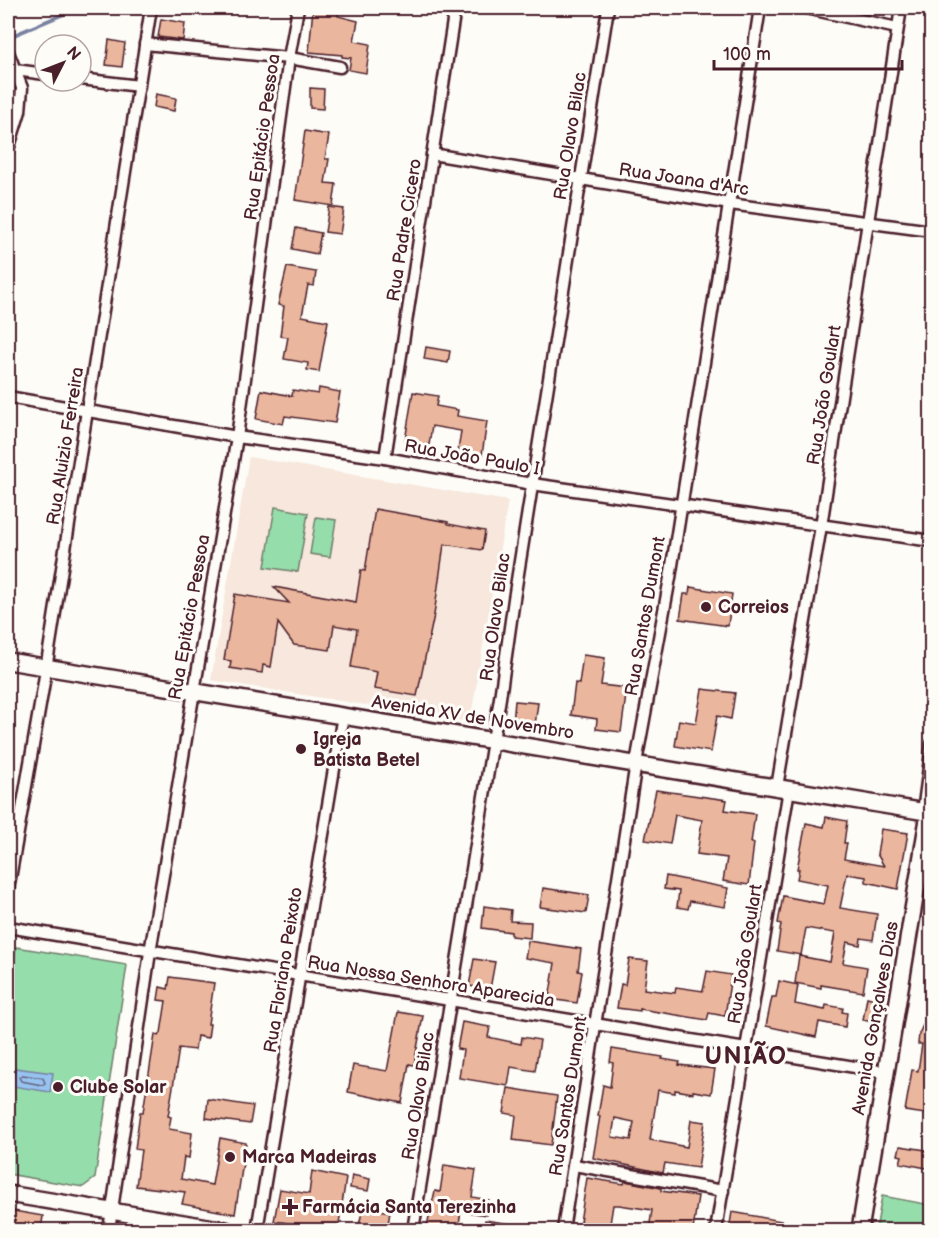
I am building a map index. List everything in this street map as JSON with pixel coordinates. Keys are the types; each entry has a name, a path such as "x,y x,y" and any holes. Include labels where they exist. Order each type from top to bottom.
{"street":[{"name":"Rua Aluizio Ferreira","path":"8,890 152,8"},
{"name":"Rua Epitácio Pessoa","path":"109,1230 150,952 237,437 289,58 298,8"},
{"name":"Rua Padre Cicero","path":"385,458 455,8"},
{"name":"Rua Olavo Bilac","path":"413,1230 608,8"},
{"name":"Rua Santos Dumont","path":"563,1230 636,763 681,506 760,8"},
{"path":"806,8 897,28"},
{"name":"Rua João Goulart","path":"716,1230 746,1048 821,526 901,8"},
{"path":"145,44 289,58 340,67"},
{"path":"8,52 12,70 22,88 20,111 8,150"},
{"path":"12,70 33,73"},
{"path":"93,80 139,86"},
{"name":"Rua Joana d'Arc","path":"432,154 730,204 932,231"},
{"name":"Rua João Paulo I","path":"8,397 237,437 385,458 532,484 932,541"},
{"name":"Avenida XV de Novembro","path":"8,661 928,813"},
{"name":"Rua Floriano Peixoto","path":"256,1230 343,715"},
{"path":"928,813 932,744"},
{"name":"Avenida Gonçalves Dias","path":"860,1230 928,813"},
{"name":"Rua Nossa Senhora Aparecida","path":"8,927 450,1002 885,1072"},
{"path":"574,1165 723,1191"},
{"path":"8,1194 226,1230"}],"shaded area":[{"path":"249,457 508,501 470,722 211,680"}],"green space":[{"path":"275,507 308,513 298,572 265,567"},
{"path":"316,517 336,520 330,557 310,554"},
{"name":"Clube Solar","path":"16,947 127,965 95,1178 83,1187 8,1174 8,1000"},
{"path":"882,1196 931,1205 931,1230 876,1230"}],"water":[{"path":"15,1068 53,1073 50,1092 12,1086"}],"building":[{"path":"313,8 337,8 338,16 358,21 354,41 370,44 366,73 349,70 351,58 309,52"},
{"path":"161,19 185,23 183,40 158,37"},
{"path":"109,40 125,43 122,67 106,65"},
{"path":"310,88 324,89 323,109 310,108"},
{"path":"156,94 176,98 174,111 154,107"},
{"path":"305,131 329,135 325,159 329,159 325,183 336,184 333,206 295,200"},
{"path":"329,207 344,209 340,234 325,232"},
{"path":"296,228 321,233 317,254 292,249"},
{"path":"287,267 316,272 314,286 308,285 302,316 328,321 319,372 307,370 308,363 284,359 288,337 280,336 284,306 278,305"},
{"path":"426,347 450,351 448,363 424,359"},
{"path":"319,388 340,392 335,423 285,416 283,424 256,419 261,390 292,396 293,390 318,394"},
{"path":"413,392 438,396 436,406 458,410 457,416 487,421 482,455 458,451 461,431 432,426 429,445 405,441"},
{"path":"375,509 485,531 482,550 444,544 434,615 417,696 374,689 377,672 351,667 357,629 334,625 330,650 294,645 278,623 271,667 263,665 262,673 230,668 231,661 224,660 235,594 289,603 274,587 356,602 361,570 365,571"},
{"name":"Correios","path":"690,587 732,594 728,626 680,619 684,594 689,594"},
{"path":"583,655 605,658 601,685 627,688 621,732 596,729 597,719 571,715 575,683 579,684"},
{"path":"702,689 735,693 731,719 717,716 711,752 675,746 679,720 696,723"},
{"path":"515,701 538,703 535,725 513,723"},
{"path":"656,790 727,800 725,810 755,814 749,885 723,881 727,858 697,854 702,820 675,815 670,844 645,840"},
{"path":"826,817 847,821 844,859 884,866 877,854 881,829 908,833 898,889 866,882 866,877 847,874 840,908 877,914 873,940 861,938 860,945 847,942 843,963 867,967 863,992 795,983 799,956 830,962 835,933 806,928 801,955 777,951 781,924 778,923 783,896 824,904 828,885 797,879 799,869 797,869 806,823 824,827"},
{"path":"666,876 728,888 725,907 690,901 688,909 677,907 679,891 664,889"},
{"path":"543,888 589,895 586,913 540,907"},
{"path":"484,906 511,910 510,921 531,922 530,938 511,936 511,932 482,928"},
{"path":"528,941 581,949 578,971 582,972 577,1003 549,999 555,963 525,958"},
{"path":"474,959 495,962 490,989 469,986"},
{"path":"629,959 648,961 644,989 675,993 676,987 703,991 707,971 731,975 725,1016 709,1013 707,1020 640,1009 640,1011 617,1008 621,984 625,985"},
{"path":"170,977 214,983 208,1038 197,1036 195,1050 179,1048 168,1116 171,1117 169,1129 192,1133 189,1158 184,1157 181,1179 212,1185 220,1138 246,1143 235,1214 182,1204 185,1192 136,1186 141,1150 135,1149 140,1112 143,1112 155,1035 159,1036 161,1033 166,1001 158,1000 160,987 168,989"},
{"path":"779,981 798,985 795,1004 825,1010 826,1005 843,1008 842,1012 847,1013 845,1027 819,1022 816,1037 766,1026 772,997 776,997"},
{"path":"867,997 880,1000 877,1023 863,1020"},
{"path":"932,1005 932,1115 905,1111 912,1070 918,1071 922,1044 918,1044 919,1034"},
{"path":"398,1012 423,1016 414,1065 409,1064 402,1103 348,1092 353,1065 387,1071"},
{"path":"462,1022 490,1027 488,1037 521,1044 522,1037 540,1040 535,1071 511,1067 508,1086 459,1078 463,1050 457,1049"},
{"path":"612,1049 663,1057 662,1059 680,1062 679,1065 715,1069 711,1094 658,1090 650,1140 687,1147 691,1120 705,1122 698,1168 665,1163 663,1173 593,1158 603,1085 610,1087 613,1063 610,1062","holes":["615,1118 634,1122 631,1140 612,1137"]},
{"path":"508,1088 557,1096 551,1145 513,1140 516,1115 504,1113"},
{"path":"208,1099 253,1106 250,1124 206,1118"},
{"path":"900,1146 932,1151 932,1169 900,1163 902,1156 898,1155"},
{"path":"444,1165 476,1170 472,1197 489,1200 486,1215 461,1211 458,1230 426,1230 435,1191 440,1192"},
{"path":"312,1171 346,1178 338,1230 274,1221 280,1189 309,1194"},
{"path":"352,1175 370,1179 368,1191 350,1188"},
{"path":"587,1178 624,1184 625,1181 661,1188 661,1191 698,1196 693,1230 649,1230 652,1210 613,1205 609,1230 595,1230 596,1225 580,1222"},
{"path":"363,1207 390,1212 387,1230 358,1230"},
{"path":"8,1210 43,1216 41,1230 8,1230"},
{"path":"732,1212 787,1222 785,1230 729,1230"},
{"path":"485,1220 516,1225 516,1230 483,1230"}],"waterway":[{"path":"14,35 78,8"}],"place":[{"name":"Correios","path":"706,607"},
{"name":"Igreja Batista Betel","path":"301,749"},
{"name":"Clube Solar","path":"58,1087"},
{"name":"Marca Madeiras","path":"230,1157"},
{"name":"Farmácia Santa Terezinha","path":"290,1207"}],"district":[{"name":"UNIÃO","path":"746,1056"}]}
